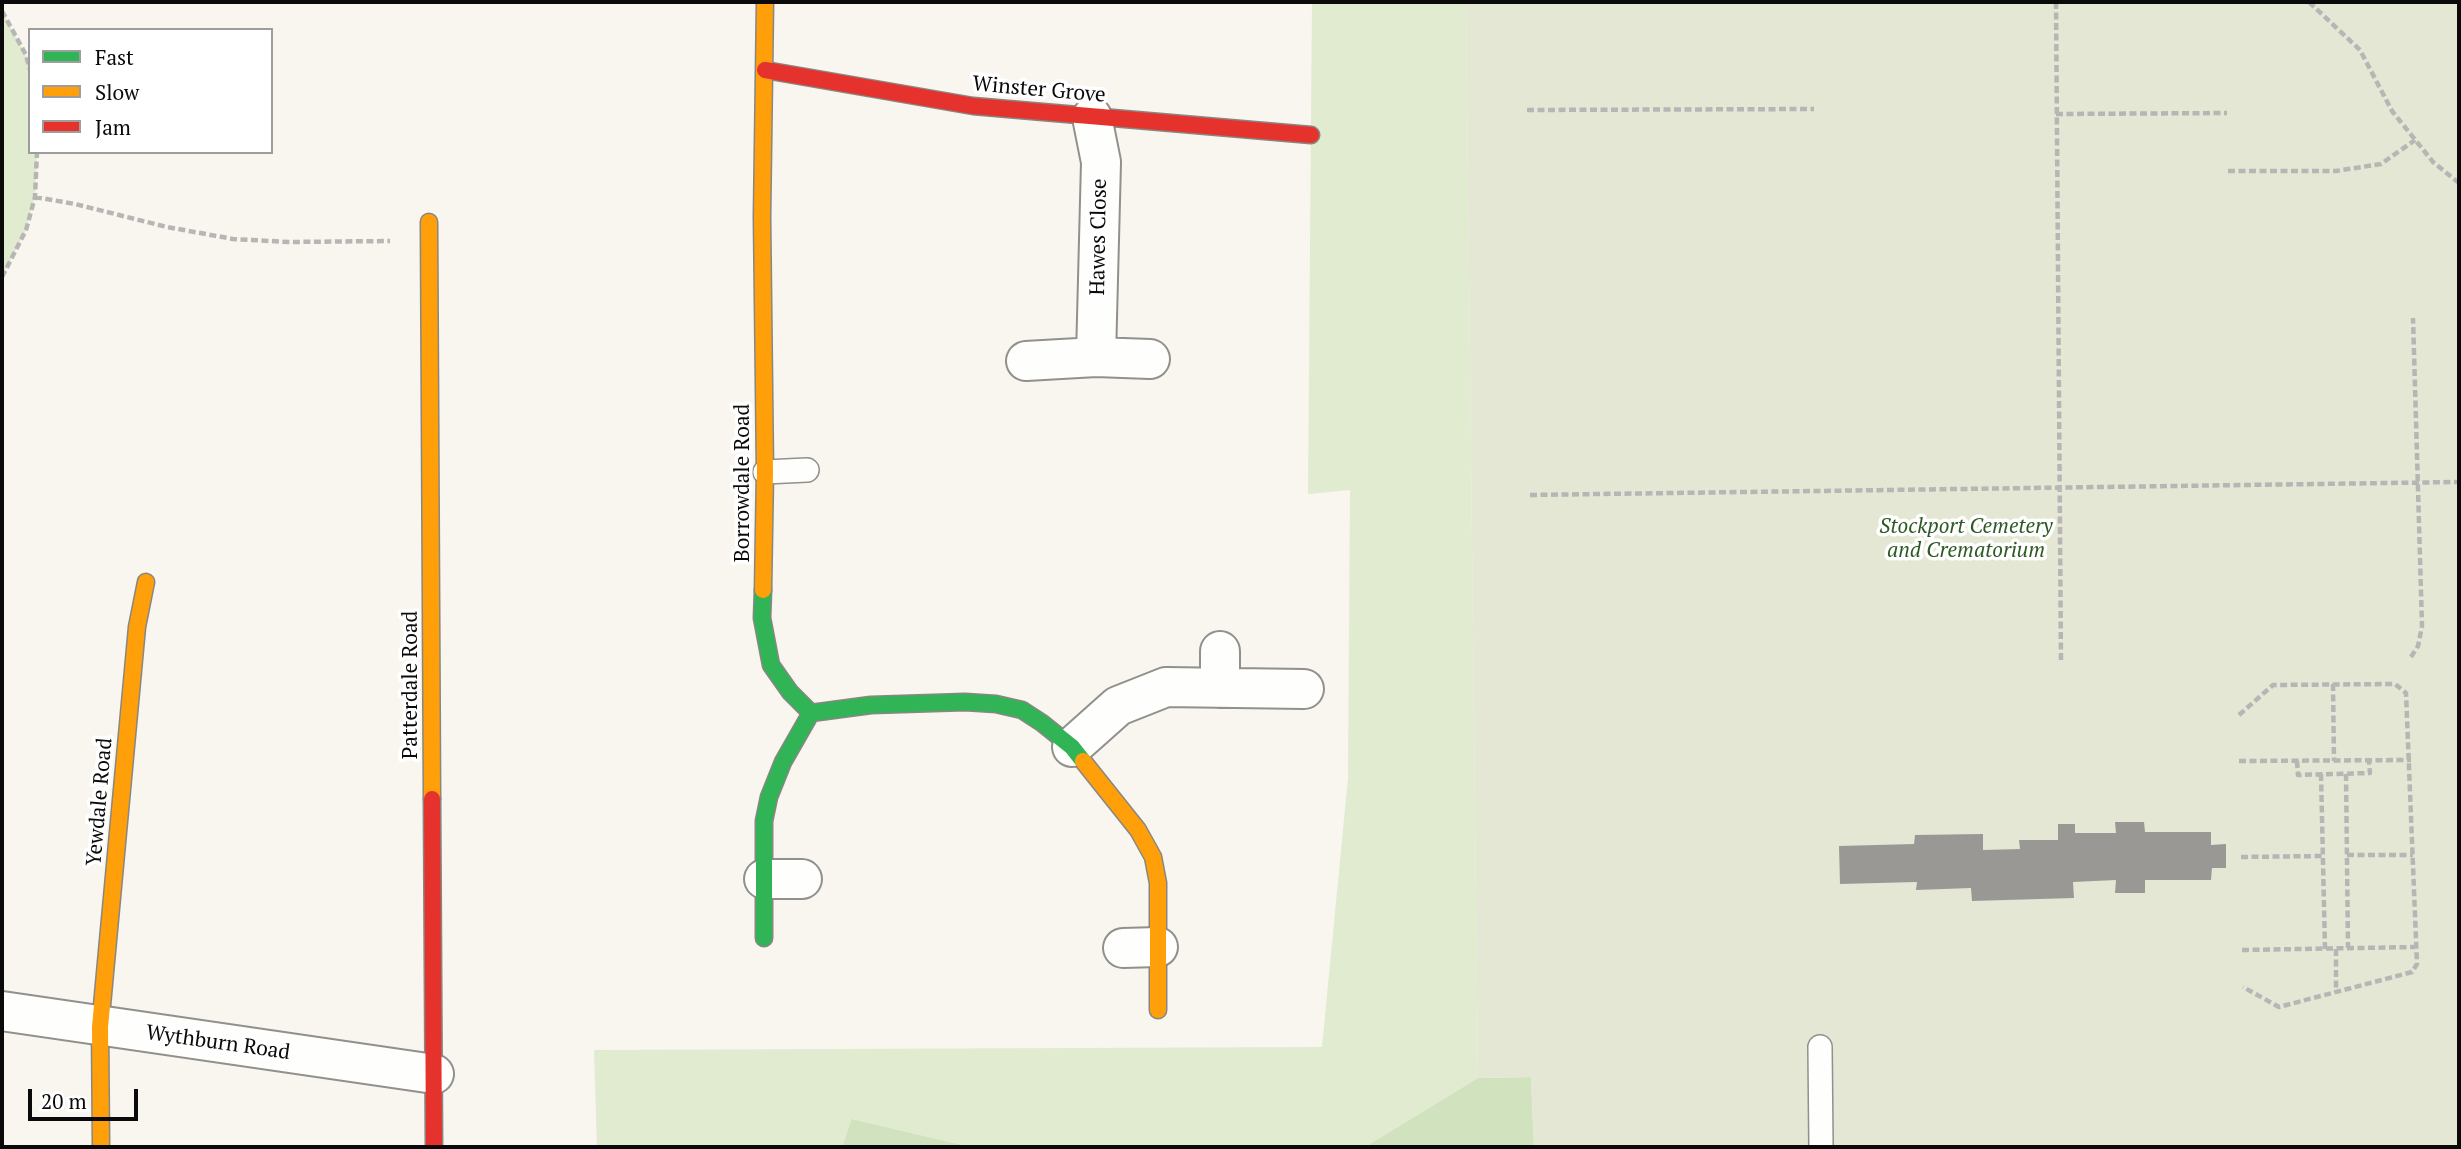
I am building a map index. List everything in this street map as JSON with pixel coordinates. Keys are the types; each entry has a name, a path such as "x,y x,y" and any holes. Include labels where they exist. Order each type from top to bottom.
{"street":[{"name":"Borrowdale Road","path":"765,2 762,217 765,472 762,618 771,665 790,692 811,713"},
{"name":"Winster Grove","path":"765,70 973,106 1311,135"},
{"name":"Hawes Close","path":"1092,117 1101,162 1096,357"},
{"name":"Patterdale Road","path":"429,222 434,1147"},
{"path":"1026,361 1096,357 1150,359"},
{"name":"Yewdale Road","path":"101,1147 100,1027 137,627 146,582"},
{"path":"1072,747 1118,706 1220,669 1304,689"},
{"path":"764,939 764,821 769,797 783,762 811,713 871,705 965,702 996,704 1022,710 1072,747 1138,830 1153,857 1158,883 1140,947 1158,1010"},
{"path":"764,879 802,879"},
{"name":"Wythburn Road","path":"2,1012 433,1074"}],"lane":[{"path":"765,472 807,470"},
{"path":"1820,1047 1821,1147"}],"path":[{"path":"2056,2 2061,663"},
{"path":"2309,2 2360,50 2392,111 2433,162 2459,183"},
{"path":"2,11 28,62"},
{"path":"1527,110 1814,109"},
{"path":"2056,114 2227,113"},
{"path":"2228,171 2336,171 2369,166 2381,164 2415,140"},
{"path":"2,277 26,230 35,197 37,154"},
{"path":"35,197 233,239 289,242 430,241"},
{"path":"2411,657 2418,646 2422,626 2413,318"},
{"path":"1530,495 2459,482"},
{"path":"2333,684 2334,761"},
{"path":"2239,715 2273,685 2395,684 2406,693 2417,964 2412,972 2279,1007 2243,987"},
{"path":"2239,761 2410,760"},
{"path":"2297,761 2298,775 2370,773 2369,761"},
{"path":"2321,774 2325,949"},
{"path":"2346,774 2348,948"},
{"path":"2347,855 2413,855"},
{"path":"2241,857 2323,856"},
{"path":"2242,950 2415,947"},
{"path":"2336,949 2336,992"}],"green space":[{"path":"1312,2 1466,2 1478,1078 1365,1147 971,1147 853,1119 842,1147 597,1147 594,1050 1322,1047 1348,778 1350,490 1308,494"},
{"name":"Stockport Cemetery and Crematorium","path":"1466,2 2459,2 2459,1147 1534,1147 1531,1077 1478,1078"},
{"path":"2,11 28,62 28,154 37,154 37,163 35,197 26,230 2,277"},
{"path":"1531,1077 1534,1147 1365,1147 1478,1078"},
{"path":"852,1119 971,1147 842,1147"}],"building":[{"path":"2115,822 2144,822 2145,832 2211,832 2211,845 2226,844 2226,868 2212,868 2211,880 2145,880 2145,893 2115,893 2116,880 2073,882 2074,898 1972,901 1971,888 1916,890 1917,882 1840,884 1839,846 1914,844 1915,835 1983,834 1983,850 2020,849 2019,840 2058,840 2058,824 2075,824 2075,833 2116,833"}],"traffic: fast":[{"path":"763,590 762,618 771,665 790,692 811,713 783,762 769,797 764,821 764,938"},
{"path":"811,713 871,705 965,702 996,704 1022,710 1042,723 1072,747 1083,761"}],"traffic: slow":[{"path":"763,590 765,472 762,217 765,2"},
{"path":"429,222 432,799"},
{"path":"101,1147 100,1027 137,627 146,582"},
{"path":"1083,761 1138,830 1153,857 1158,883 1158,1010"}],"traffic: jam":[{"path":"765,70 973,106 1311,135"},
{"path":"432,799 434,1147"}]}
